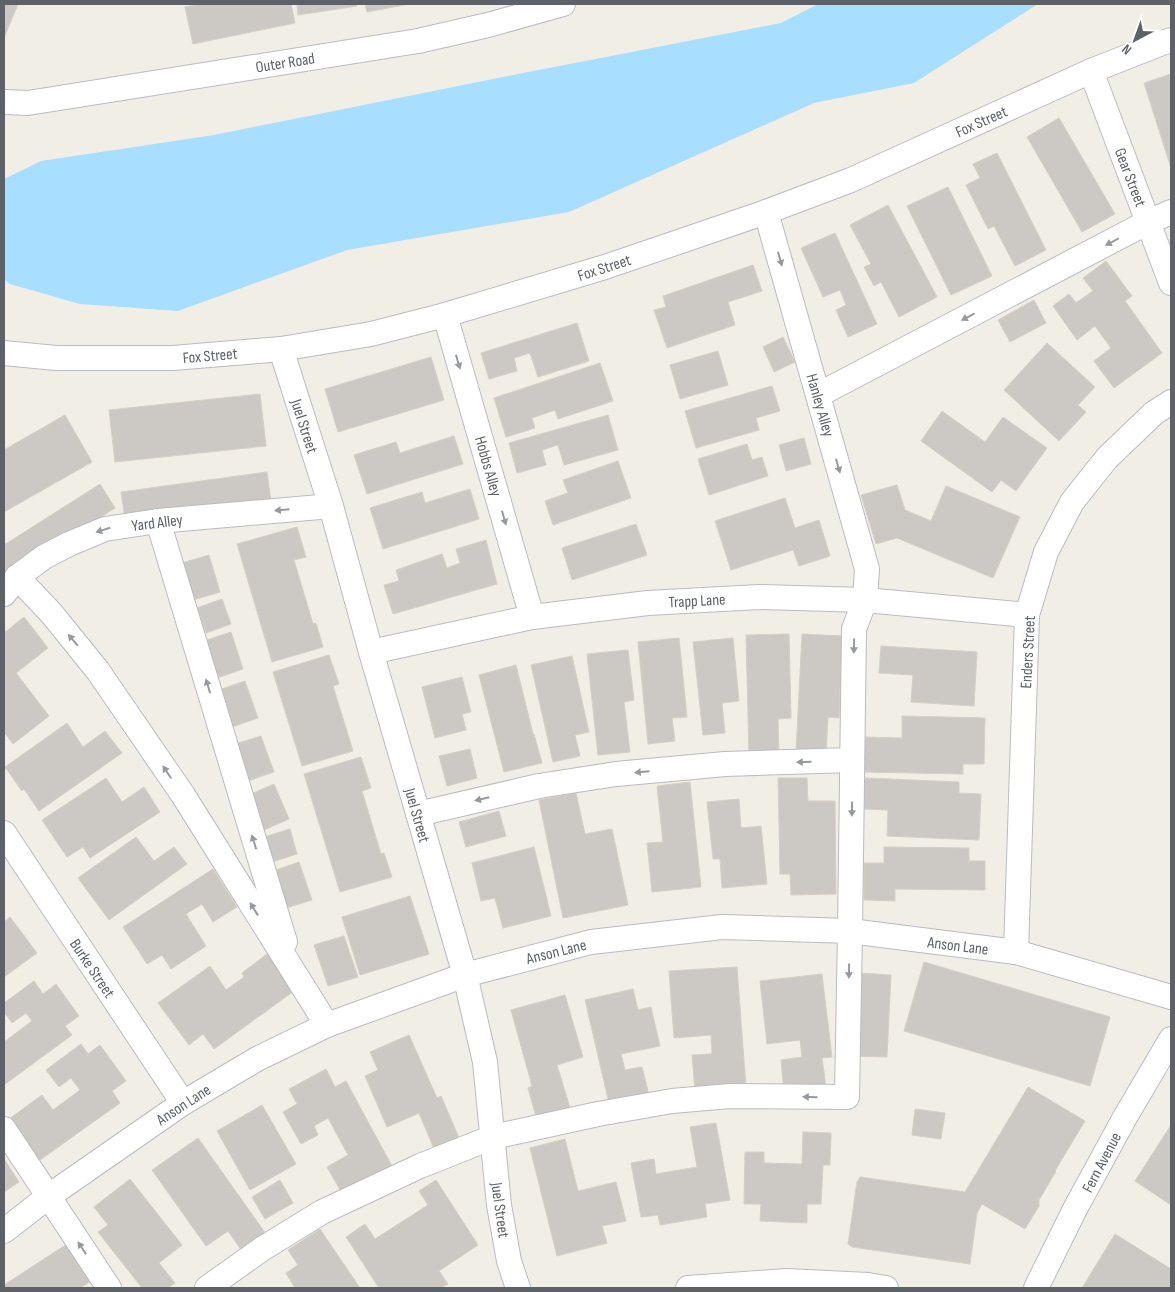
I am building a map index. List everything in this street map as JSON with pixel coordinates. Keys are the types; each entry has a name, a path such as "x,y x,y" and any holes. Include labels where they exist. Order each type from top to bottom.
{"street":[{"name":"Outer Road","path":"4,102 28,103 418,41 488,25 563,4"},
{"name":"Fox Street","path":"4,354 56,358 173,358 281,349 371,334 445,315 605,267 766,212 850,180 1091,72 1171,40"},
{"name":"Gear Street","path":"1091,72 1171,283"},
{"name":"Hanley Alley","path":"493,1137 672,1100 730,1096 846,1097 854,629 865,600 867,569 766,212"},
{"path":"818,395 1148,222 1171,212"},
{"name":"Hobbs Alley","path":"445,315 532,617"},
{"name":"Juel Street","path":"281,349 330,506 465,975 485,1062 499,1205 509,1261 518,1288"},
{"name":"Enders Street","path":"1016,952 1027,615 1046,552 1072,502 1107,458 1154,413 1171,402"},
{"name":"Yard Alley","path":"11,586 44,557 105,529 158,521 330,506"},
{"path":"158,521 294,972"},
{"path":"11,586 52,614 98,671 183,795 327,1025"},
{"name":"Trapp Lane","path":"371,652 532,617 648,603 759,597 865,600 1027,615"},
{"path":"418,814 539,786 616,774 725,764 852,760"},
{"name":"Burke Street","path":"4,833 183,1102"},
{"name":"Anson Lane","path":"4,1231 48,1196 183,1102 256,1059 327,1025 465,975 590,942 722,927 850,931 1016,952 1171,996"},
{"name":"Fern Avenue","path":"1036,1288 1075,1209 1124,1119 1171,1039"},
{"path":"4,1129 109,1288"},
{"path":"207,1288 262,1249 322,1212 420,1166 493,1137"},
{"path":"688,1288 787,1281 868,1285 886,1288"}],"water":[{"path":"818,4 1038,4 914,83 814,103 569,212 347,250 178,311 80,304 10,284 4,279 4,179 41,161 214,135 781,23"}],"building":[{"path":"4,4 18,4 4,38"},
{"path":"202,4 291,4 295,23 193,44 185,7"},
{"path":"297,4 356,4 357,6 298,15"},
{"path":"365,4 409,4 367,12"},
{"path":"1171,74 1171,168 1144,83"},
{"path":"1059,118 1115,214 1082,232 1027,137"},
{"path":"997,153 1046,250 1015,266 994,226 988,229 966,185 980,178 973,164"},
{"path":"948,187 992,276 951,295 907,206"},
{"path":"888,205 937,297 899,317 881,282 874,286 864,267 871,264 850,225"},
{"path":"835,233 877,324 848,337 836,310 846,305 840,290 823,297 801,248"},
{"path":"1106,261 1132,296 1125,301 1162,353 1114,388 1094,361 1111,348 1095,326 1077,340 1053,306 1069,294 1076,303 1093,291 1083,278"},
{"path":"753,265 762,291 728,302 735,325 667,348 654,310 666,307 663,296"},
{"path":"1034,300 1046,323 1010,342 998,320"},
{"path":"577,323 589,361 538,377 530,353 514,358 517,371 489,379 481,353"},
{"path":"783,337 795,362 774,372 763,347"},
{"path":"1047,343 1095,387 1078,405 1086,412 1059,441 1004,390"},
{"path":"718,351 728,385 680,399 670,365"},
{"path":"431,357 444,400 338,432 325,389"},
{"path":"600,363 613,401 558,419 555,410 532,418 535,428 506,437 494,398"},
{"path":"772,386 780,411 756,418 759,430 696,448 685,411"},
{"path":"260,394 266,446 115,462 109,410"},
{"path":"942,411 985,442 1003,417 1047,448 1016,491 1001,480 992,492 921,441"},
{"path":"65,415 92,462 4,512 4,450"},
{"path":"608,415 618,450 564,465 558,445 542,450 546,465 517,473 509,443"},
{"path":"454,436 463,464 367,494 354,455 396,442 400,453"},
{"path":"804,438 811,464 786,471 779,445"},
{"path":"747,444 752,460 762,457 768,476 709,495 698,459"},
{"path":"618,461 631,498 553,525 545,501 568,493 563,480"},
{"path":"267,472 272,508 125,519 121,492"},
{"path":"100,484 115,508 4,578 4,545"},
{"path":"897,485 905,510 931,521 946,486 1020,517 993,578 897,538 876,544 861,495"},
{"path":"470,489 479,519 383,549 370,508 422,492 425,503"},
{"path":"785,498 795,528 819,520 830,556 799,566 793,550 731,570 715,521"},
{"path":"636,524 647,555 572,580 562,548"},
{"path":"297,527 306,557 294,560 313,624 316,623 323,647 272,662 237,544"},
{"path":"486,540 497,584 393,614 384,585 399,581 396,570 442,554 447,568 460,563 456,549"},
{"path":"209,555 220,592 193,600 182,563"},
{"path":"222,599 231,624 206,633 197,608"},
{"path":"24,617 48,648 16,673 49,716 13,744 4,732 4,633"},
{"path":"231,632 243,669 217,678 204,641"},
{"path":"789,634 791,718 778,719 779,755 749,756 746,635"},
{"path":"802,634 842,636 839,718 828,717 826,754 796,752"},
{"path":"679,638 687,717 672,718 675,741 648,744 638,642"},
{"path":"733,638 739,701 722,703 725,733 703,735 693,642"},
{"path":"881,646 977,652 974,706 911,702 913,675 879,673"},
{"path":"628,650 634,700 624,702 630,752 598,755 587,654"},
{"path":"329,655 339,684 333,686 353,751 302,766 273,672"},
{"path":"572,656 589,732 575,735 580,756 553,762 531,665"},
{"path":"516,665 542,763 504,772 479,675"},
{"path":"462,677 471,712 462,714 466,730 435,738 422,687"},
{"path":"245,681 258,718 232,727 219,690"},
{"path":"902,716 985,718 984,764 963,764 963,774 862,772 863,737 902,738"},
{"path":"67,723 83,747 105,731 122,753 39,811 24,789 22,791 5,767"},
{"path":"261,736 274,772 248,781 235,744"},
{"path":"470,749 477,778 447,786 439,756"},
{"path":"361,757 371,788 362,791 381,854 384,853 392,877 340,892 304,774"},
{"path":"106,778 122,802 144,787 160,812 90,858 83,847 67,857 42,820"},
{"path":"778,778 807,778 808,801 835,801 836,894 791,895 790,874 780,874"},
{"path":"865,778 959,782 959,793 981,794 979,840 887,836 888,810 864,809"},
{"path":"690,782 701,887 652,892 647,843 663,842 657,786"},
{"path":"274,784 289,819 264,830 249,795"},
{"path":"576,793 585,834 612,829 628,905 563,918 539,800"},
{"path":"739,799 741,828 761,826 767,884 722,888 720,859 713,859 707,802"},
{"path":"499,811 506,836 466,847 459,822"},
{"path":"290,829 297,854 272,862 264,837"},
{"path":"136,837 154,861 174,847 187,864 109,920 78,878"},
{"path":"534,847 551,916 503,928 495,898 481,901 472,863"},
{"path":"884,847 969,848 969,861 985,861 985,890 895,889 895,901 864,900 864,863 884,863"},
{"path":"299,862 312,900 286,908 273,871"},
{"path":"213,869 237,907 213,922 202,904 186,914 206,946 171,969 162,955 147,964 123,927"},
{"path":"410,896 429,954 360,975 342,917"},
{"path":"10,917 37,953 4,977 4,922"},
{"path":"344,936 358,977 328,986 314,945"},
{"path":"267,954 294,991 214,1049 203,1034 189,1045 158,1003 210,966 226,990 244,977 242,973"},
{"path":"924,962 1110,1017 1090,1086 904,1031"},
{"path":"737,967 746,1087 695,1091 692,1055 712,1054 711,1035 674,1038 669,971"},
{"path":"858,973 891,975 887,1057 854,1056"},
{"path":"822,974 832,1057 822,1058 826,1087 784,1092 781,1060 802,1057 800,1040 767,1044 760,981"},
{"path":"34,981 43,994 56,984 79,1016 65,1026 72,1035 4,1085 4,1042 32,1021 26,1013 12,1023 4,1012 4,1003"},
{"path":"633,989 638,1010 651,1007 660,1046 621,1054 625,1070 642,1067 649,1095 609,1103 585,1000"},
{"path":"565,995 583,1057 557,1065 571,1111 537,1120 528,1088 532,1086 511,1010"},
{"path":"409,1035 437,1098 441,1096 460,1140 435,1151 419,1113 387,1127 365,1076 378,1070 370,1052"},
{"path":"81,1044 88,1054 100,1045 126,1081 112,1091 120,1103 40,1160 9,1119 42,1095 53,1110 80,1090 71,1078 59,1087 46,1070"},
{"path":"326,1069 335,1087 346,1081 393,1168 343,1195 327,1167 348,1155 328,1118 314,1126 318,1135 301,1144 283,1112 297,1104 289,1089"},
{"path":"1028,1087 1085,1121 1056,1169 1039,1200 1039,1206 1025,1229 982,1204 977,1213 970,1264 852,1247 848,1244 857,1182 860,1177 965,1192"},
{"path":"262,1105 296,1164 250,1190 217,1131"},
{"path":"915,1109 945,1113 941,1139 912,1135"},
{"path":"716,1123 730,1200 705,1204 707,1217 660,1225 658,1215 641,1217 631,1163 654,1159 656,1174 697,1167 690,1127"},
{"path":"1171,1125 1171,1205 1135,1181"},
{"path":"803,1132 831,1133 830,1165 823,1165 821,1204 807,1204 807,1223 760,1221 761,1204 744,1204 745,1152 764,1152 764,1163 802,1164"},
{"path":"198,1138 266,1234 242,1251 228,1231 206,1246 152,1170"},
{"path":"565,1139 578,1191 616,1182 626,1221 602,1226 607,1243 557,1256 530,1148"},
{"path":"4,1159 19,1182 4,1192"},
{"path":"130,1179 182,1245 159,1263 175,1283 168,1288 142,1288 98,1232 108,1225 94,1207"},
{"path":"280,1180 293,1203 265,1219 252,1197"},
{"path":"436,1180 478,1245 439,1271 448,1284 440,1288 379,1288 346,1237 365,1224 375,1239 428,1205 419,1191"},
{"path":"320,1229 360,1288 295,1288 286,1273 298,1265 288,1250"},
{"path":"1115,1234 1171,1269 1171,1288 1082,1288"},
{"path":"67,1244 91,1281 80,1288 4,1288 4,1285"}]}
